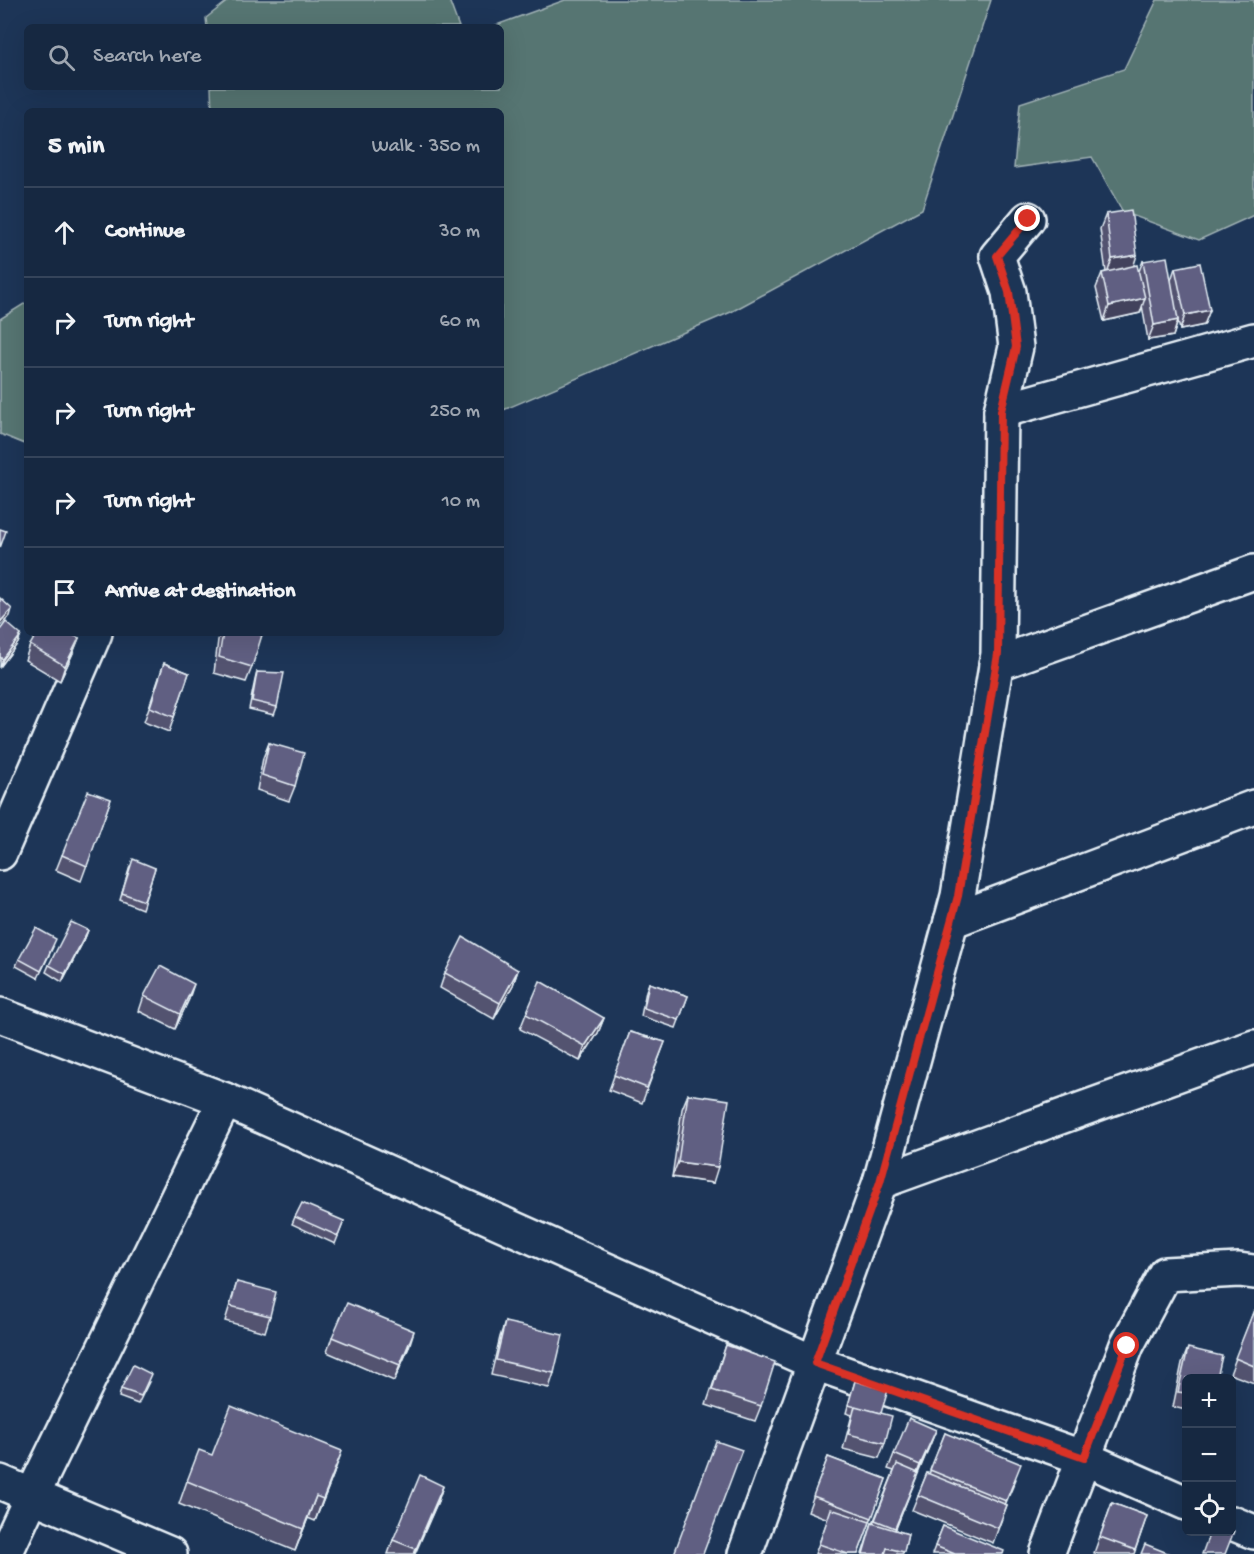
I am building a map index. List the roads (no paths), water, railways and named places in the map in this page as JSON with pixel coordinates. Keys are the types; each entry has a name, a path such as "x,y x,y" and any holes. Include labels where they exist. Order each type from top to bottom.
{"street":[{"path":"745,1554 880,1182 958,896 998,654 1001,411 1016,347 1009,292 997,256 1028,219"},
{"path":"1001,411 1254,340"},
{"path":"996,664 1254,572"},
{"path":"0,854 93,636"},
{"path":"951,921 1254,807"},
{"path":"0,1015 225,1100 815,1363 1084,1458 1182,1501"},
{"path":"880,1182 1254,1047"},
{"path":"5,1554 225,1100"},
{"path":"1047,1554 1127,1346 1165,1274 1239,1270 1254,1272"},
{"path":"0,1482 170,1554"},
{"path":"1236,1524 1254,1532"}]}
